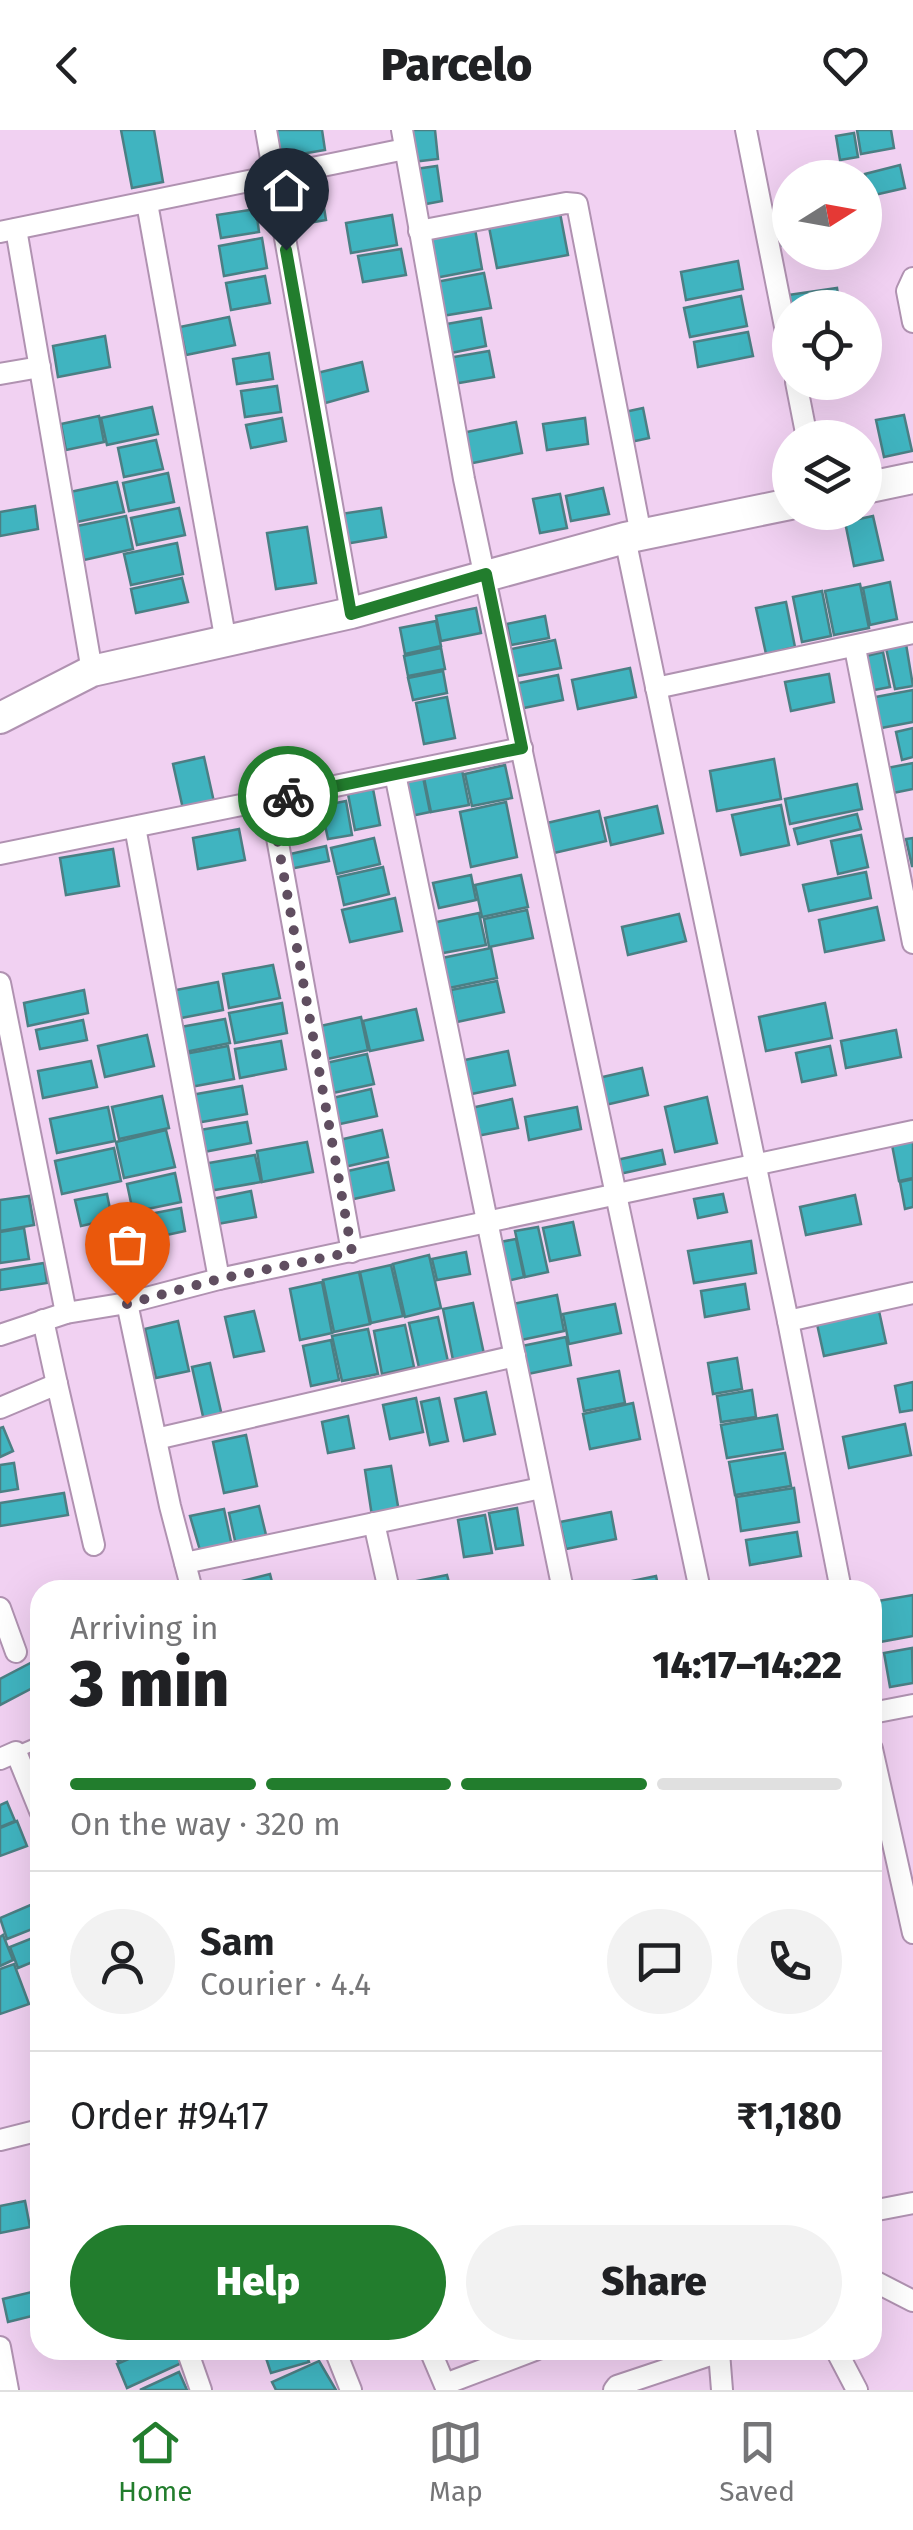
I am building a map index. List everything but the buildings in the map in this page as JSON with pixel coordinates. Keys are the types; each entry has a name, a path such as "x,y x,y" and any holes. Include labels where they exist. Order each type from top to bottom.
{"main road":[{"path":"882,484 913,478"},
{"path":"0,718 92,671 351,614 486,574 772,508"}],"street":[{"path":"266,130 351,614"},
{"path":"746,130 778,290"},
{"path":"92,671 40,367 8,231 272,177 403,140 464,478 698,1580"},
{"path":"146,202 226,642"},
{"path":"419,231 577,204 656,688 839,1580"},
{"path":"913,278 908,290 913,322"},
{"path":"0,374 40,367"},
{"path":"656,688 913,634"},
{"path":"855,648 913,943"},
{"path":"0,854 522,748"},
{"path":"395,774 561,1580"},
{"path":"270,799 352,1252"},
{"path":"136,827 219,1279"},
{"path":"0,983 66,1312"},
{"path":"0,1334 66,1312 127,1304 219,1279 913,1131"},
{"path":"788,1321 913,1293"},
{"path":"127,1304 189,1580"},
{"path":"43,1320 94,1545"},
{"path":"156,1439 516,1356"},
{"path":"0,1408 57,1384"},
{"path":"185,1563 541,1488"},
{"path":"374,1522 387,1580"},
{"path":"0,1608 16,1652"},
{"path":"882,1711 913,1705"},
{"path":"8,1756 30,1794"},
{"path":"882,1794 913,1933"},
{"path":"0,2140 30,2132"},
{"path":"882,2209 913,2203"},
{"path":"882,2285 913,2301"},
{"path":"0,2347 8,2390"},
{"path":"190,2360 201,2390"},
{"path":"340,2360 351,2390"},
{"path":"434,2360 446,2387 512,2360"},
{"path":"614,2390 668,2360"},
{"path":"719,2360 722,2390"},
{"path":"841,2360 856,2390"}],"way so far":[{"path":"127,1304 219,1279 352,1252 270,799 288,796"}],"route":[{"path":"286,250 351,614 486,574 522,748 288,796"}]}
